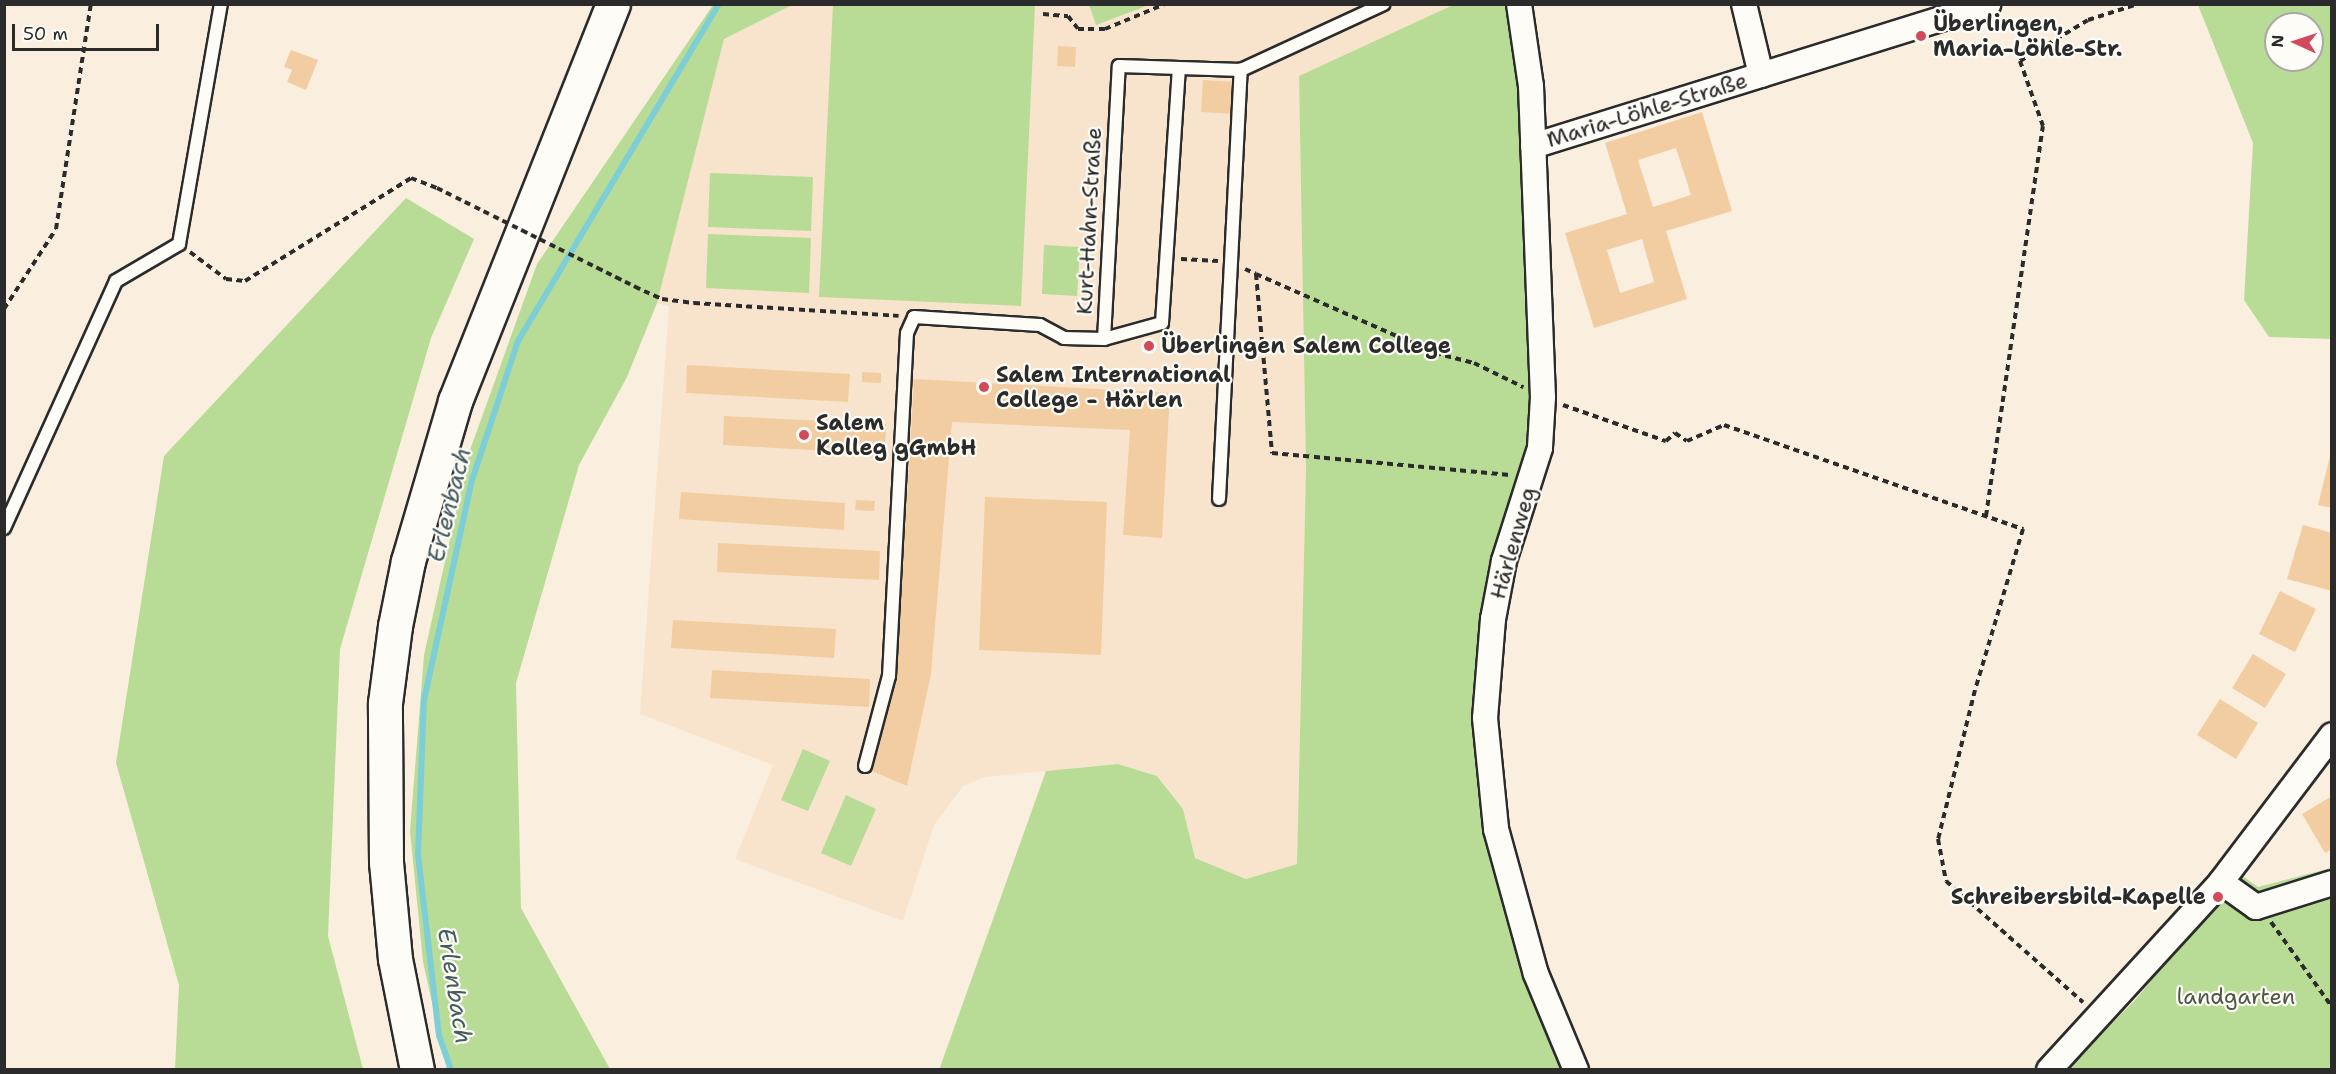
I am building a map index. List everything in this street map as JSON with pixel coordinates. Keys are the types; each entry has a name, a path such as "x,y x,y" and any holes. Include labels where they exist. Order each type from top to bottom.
{"main road":[{"path":"417,1070 395,959 386,862 385,703 395,626 408,561 454,401 613,4"}],"street":[{"name":"Härlenweg","path":"1519,4 1531,86 1543,397 1540,448 1501,573 1493,619 1485,718 1496,829 1536,974 1576,1070"},
{"name":"Maria-Löhle-Straße","path":"1744,4 1761,75"},
{"name":"Maria-Löhle-Straße","path":"1533,146 1761,75 1939,13 1988,4"},
{"path":"2049,1070 2222,882 2331,735"},
{"path":"2222,882 2256,907 2331,883"}],"lane":[{"path":"4,528 116,281 179,244 221,4"},
{"name":"Kurt-Hahn-Straße","path":"1179,69 1162,323 1104,339 1119,66 1241,70 1384,4"},
{"path":"1219,499 1241,70"},
{"path":"865,766 889,676 907,333 914,317 1040,325 1064,338 1104,339"}],"path":[{"path":"4,309 57,229 91,4"},
{"path":"1043,14 1068,16 1078,29 1106,29 1165,4"},
{"path":"1986,516 2043,126 2020,61 2088,20 2138,4"},
{"path":"179,244 226,279 245,281 411,178 437,188 662,299 914,317"},
{"path":"1167,258 1231,262 1435,353 1474,363 1543,397 1637,433 1666,441 1675,433 1687,441 1724,426 2023,529 1975,690 1938,839 1946,881 2099,1016"},
{"path":"1256,274 1272,453 1532,477"},
{"path":"2256,907 2280,932 2331,1007"}],"shaded area":[{"name":"Salem International College - Härlen","path":"792,5 1089,5 1096,24 1149,5 1453,5 1299,77 1306,468 1297,864 1246,879 1195,858 1183,809 1158,776 1118,764 985,777 963,786 934,825 903,921 735,859 773,765 640,714 669,306 657,303 724,39"}],"green space":[{"path":"1089,4 1149,5 1096,25"},
{"path":"713,5 792,5 724,39 657,303 627,377 579,465 516,683 521,908 610,1069 447,1069 423,962 410,831 424,655 470,450 537,264"},
{"path":"833,5 1035,5 1021,306 819,297"},
{"path":"1453,5 1508,5 1522,105 1535,422 1512,491 1481,623 1474,713 1482,820 1537,1004 1567,1069 939,1070 1046,771 1118,764 1157,776 1183,809 1195,858 1246,879 1297,864 1306,468 1299,76"},
{"path":"2198,5 2331,5 2331,339 2269,337 2244,300 2253,143"},
{"path":"710,173 813,177 811,231 708,227"},
{"path":"406,198 474,239 431,338 340,649 328,936 363,1069 175,1069 179,985 116,763 164,456"},
{"path":"708,234 811,238 809,293 706,288"},
{"path":"1044,245 1080,247 1077,296 1042,294"},
{"path":"803,749 830,761 808,811 781,800"},
{"path":"846,795 876,809 851,866 821,853"},
{"name":"landgarten","path":"2331,868 2331,1069 2066,1070 2137,998 2237,872 2258,887"}],"building":[{"path":"1999,22 2001,29 1992,32 1990,25"},
{"path":"1058,46 1076,47 1075,67 1057,66"},
{"path":"291,50 318,60 306,90 287,82 292,70 284,67"},
{"path":"1203,80 1236,82 1234,114 1201,112"},
{"path":"1702,112 1732,211 1666,231 1687,299 1594,328 1565,233 1627,214 1605,143","holes":["1676,148 1691,195 1653,207 1638,160","1642,239 1654,282 1620,293 1607,250"]},
{"name":"Salem Kolleg gGmbH","path":"687,365 850,374 848,402 686,393"},
{"path":"862,372 881,373 881,383 862,382"},
{"path":"914,379 1170,393 1162,538 1123,535 1130,430 952,422 931,674 907,786 872,771 897,670"},
{"name":"Salem Kolleg gGmbH","path":"724,416 886,424 885,454 723,445"},
{"path":"2332,452 2332,508 2318,505"},
{"path":"681,492 845,503 844,530 679,519"},
{"path":"985,497 1107,502 1101,655 979,650"},
{"path":"856,500 875,501 874,511 855,510"},
{"path":"2303,525 2332,533 2332,591 2287,579"},
{"path":"718,543 880,551 879,580 717,572"},
{"path":"2280,591 2316,609 2295,652 2259,634"},
{"path":"673,620 836,629 834,658 671,648"},
{"path":"2253,654 2286,674 2265,708 2232,688"},
{"path":"712,670 870,679 869,707 710,698"},
{"path":"2220,699 2258,723 2236,759 2197,735"},
{"path":"2332,796 2332,849 2325,853 2302,814"}],"waterway":[{"name":"Erlenbach","path":"451,1070 439,1036 418,855 424,700 472,480 518,341 719,4"}],"place":[{"name":"Überlingen, Maria-Löhle-Str.","path":"1921,36"},
{"name":"Überlingen Salem College","path":"1149,346"},
{"name":"Salem International College - Härlen","path":"984,387"},
{"name":"Salem Kolleg gGmbH","path":"804,435"},
{"name":"Schreibersbild-Kapelle","path":"2218,897"}]}
